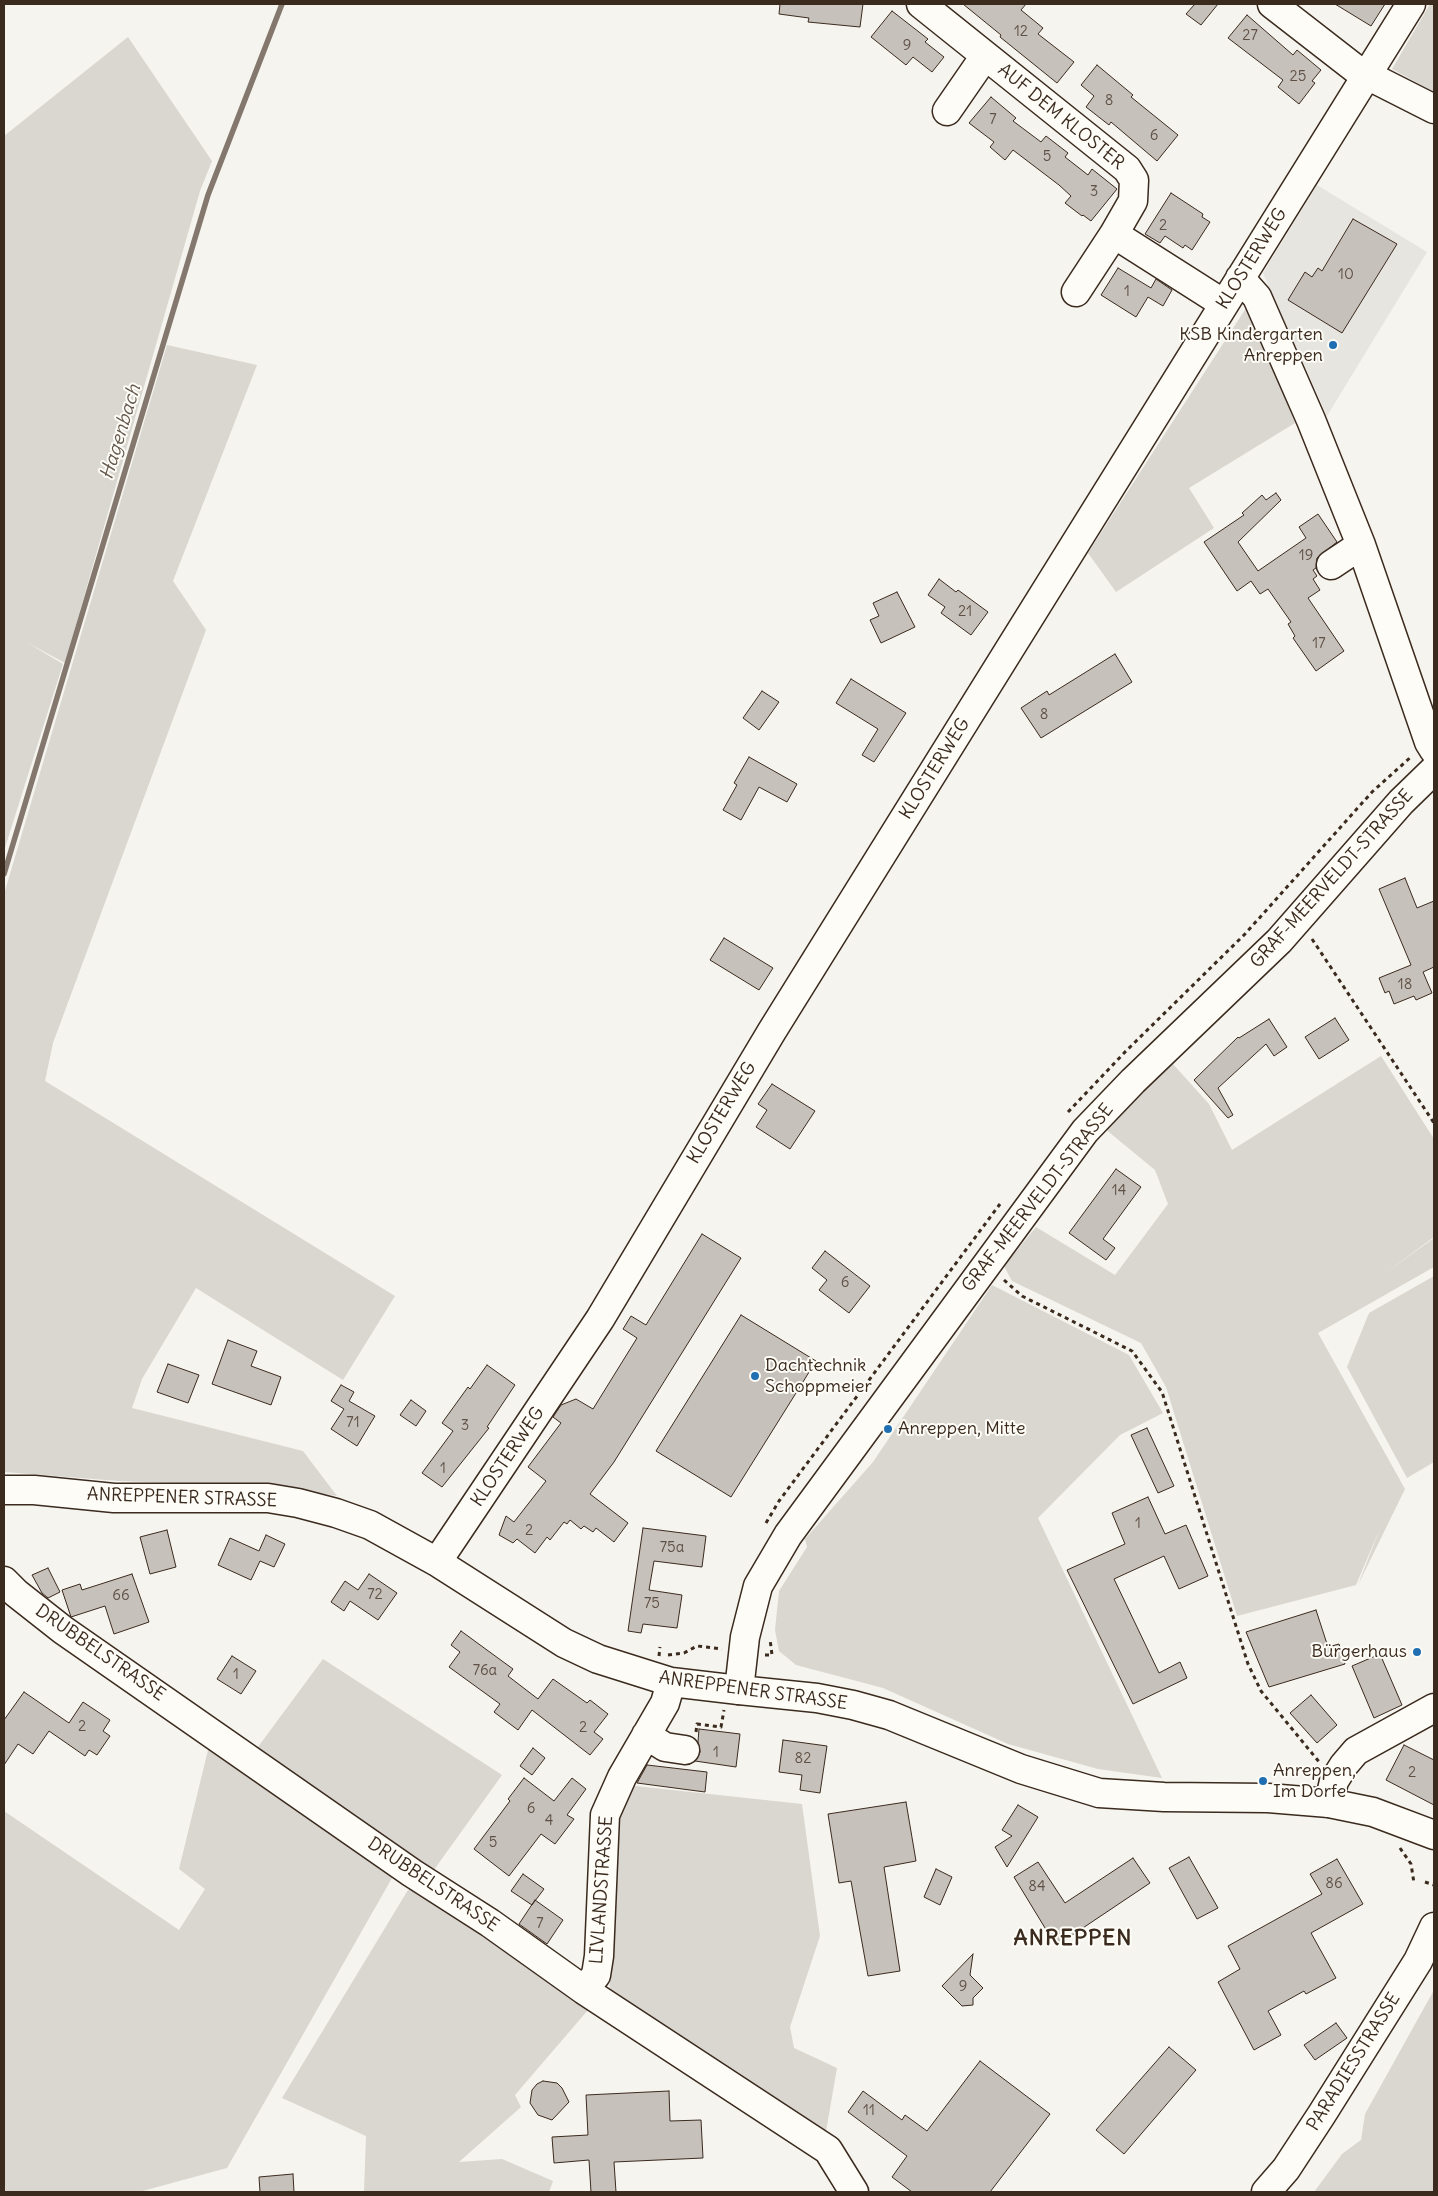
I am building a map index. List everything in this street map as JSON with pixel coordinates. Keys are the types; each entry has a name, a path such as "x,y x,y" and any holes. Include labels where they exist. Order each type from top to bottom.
{"street":[{"name":"AUF DEM KLOSTER","path":"921,4 1131,174 1134,180 1133,201 1076,292"},
{"path":"1272,4 1357,70 1434,109"},
{"name":"KLOSTERWEG","path":"437,1562 600,1319 772,1031 1411,4"},
{"name":"AUF DEM KLOSTER","path":"947,111 985,56"},
{"path":"1114,234 1224,304"},
{"path":"1240,278 1257,297 1311,420 1361,545 1429,742 1434,750"},
{"path":"1331,565 1361,545"},
{"name":"GRAF-MEERVELDT-STRASSE","path":"732,1696 758,1586 784,1542 988,1261 1086,1131 1107,1107 1298,921 1401,802 1434,770"},
{"name":"ANREPPENER STRASSE","path":"4,1490 34,1490 114,1498 259,1498 290,1502 336,1513 370,1525 437,1562 581,1652 606,1662 671,1682 732,1696 817,1698 853,1705 889,1715 1021,1769 1099,1793 1164,1797 1268,1798 1332,1792 1373,1812 1434,1835"},
{"name":"DRUBBELSTRASSE","path":"4,1581 16,1593 63,1630 412,1872 490,1923 584,1990 828,2150 854,2192"},
{"name":"LIVLANDSTRASSE","path":"584,1990 596,1974 599,1956 605,1815 612,1796 665,1703 671,1682"},
{"path":"1332,1792 1344,1765 1356,1752 1434,1708"},
{"path":"646,1735 665,1747 685,1750"},
{"name":"PARADIESSTRASSE","path":"1266,2192 1286,2169 1322,2114 1418,1961 1434,1927"}],"path":[{"path":"1298,921 1308,931 1434,1123"},
{"path":"988,1261 1010,1288 1022,1296 1132,1351 1162,1392 1251,1672 1261,1691 1332,1792"},
{"path":"659,1653 660,1647"},
{"path":"685,1750 694,1752 697,1724 721,1727 732,1696"},
{"path":"1425,1882 1434,1885"}],"shaded area":[{"path":"1430,4 1434,4 1434,92 1392,69"},
{"path":"128,37 212,161 200,191 65,663 26,642 63,664 4,851 4,136"},
{"name":"KSB Kindergarten Anreppen","path":"1317,185 1427,252 1327,416 1263,273"},
{"path":"1248,305 1295,423 1189,488 1214,528 1116,592 1088,553"},
{"path":"167,345 257,365 173,581 206,630 53,1043 45,1081 395,1296 343,1380 196,1288 142,1379 132,1408 303,1451 337,1496 280,1487 119,1481 4,1472 4,894"},
{"path":"1381,1056 1434,1139 1434,1237 1384,1274 1434,1238 1434,1267 1318,1333 1405,1489 1358,1585 1381,1526 1356,1585 1237,1616 1166,1387 1141,1343 1012,1281 1004,1266 1036,1227 1115,1275 1168,1204 1155,1170 1104,1128 1140,1090 1172,1063 1209,1104 1232,1150"},
{"path":"1434,1276 1434,1462 1407,1478 1347,1367 1369,1313"},
{"path":"992,1285 1129,1355 1163,1413 1120,1435 1038,1518 1162,1778 1098,1769 1008,1744 883,1688 796,1665 779,1651 775,1630 779,1591 807,1547 805,1539 873,1462"},
{"path":"323,1659 502,1775 431,1874 255,1751"},
{"path":"209,1746 392,1869 392,1878 227,2168 139,2192 4,2192 4,1811 179,1930 205,1889 179,1869"},
{"path":"626,1785 802,1804 820,1936 790,2027 794,2048 837,2068 824,2143 618,2002 610,1989 607,1961 611,1826"},
{"path":"408,1890 428,1891 494,1944 594,2003 515,2095 521,2107 459,2162 502,2159 553,2181 549,2192 364,2192 366,2136 282,2098"},
{"path":"1434,1990 1434,2192 1314,2192 1342,2154 1361,2140 1365,2114"}],"building":[{"path":"780,4 863,4 860,27 808,22 809,18 779,14"},
{"path":"963,4 1026,4 1021,10 1043,28 1038,34 1074,62 1057,83"},
{"path":"1195,4 1218,4 1201,25 1186,14"},
{"path":"1335,4 1385,4 1371,26"},
{"path":"892,11 928,39 925,42 944,57 932,72 913,57 906,65 871,37"},
{"path":"1247,15 1293,55 1297,50 1321,70 1312,81 1315,83 1299,104 1278,87 1283,80 1228,38"},
{"path":"1097,65 1133,95 1131,97 1178,135 1157,161 1111,122 1109,125 1086,107 1094,96 1081,85"},
{"path":"991,97 1016,118 1013,121 1041,142 1046,136 1068,153 1065,157 1088,175 1092,169 1117,189 1091,221 1065,203 1071,196 1059,185 1013,150 1005,160 990,147 994,142 969,123"},
{"path":"1171,193 1203,214 1202,217 1210,222 1192,250 1185,245 1183,248 1165,236 1160,243 1145,234"},
{"path":"1353,219 1397,244 1342,333 1288,300 1305,272 1312,277 1318,268 1322,271"},
{"path":"1118,268 1151,288 1156,279 1172,290 1163,306 1148,297 1136,317 1101,295"},
{"path":"1276,493 1281,500 1238,542 1258,571 1306,538 1299,527 1318,514 1337,542 1317,558 1316,568 1313,570 1317,576 1313,579 1320,590 1308,598 1344,651 1316,671 1293,638 1295,636 1288,624 1291,622 1268,589 1260,594 1251,581 1237,591 1204,542 1244,515 1242,513 1262,495 1266,500"},
{"path":"939,579 988,612 971,635 941,613 945,607 928,595"},
{"path":"897,592 915,627 881,643 870,620 879,616 873,603"},
{"path":"1115,654 1132,682 1041,738 1021,708 1047,691 1049,695"},
{"path":"851,679 906,713 874,762 862,755 878,729 836,703"},
{"path":"762,691 779,702 759,730 743,718"},
{"path":"749,757 797,784 787,802 759,787 741,820 723,810 737,785 734,783"},
{"path":"1405,878 1417,908 1434,901 1434,967 1423,972 1432,993 1416,1000 1414,996 1394,1004 1389,991 1385,993 1379,978 1411,965 1379,889"},
{"path":"724,938 773,968 759,990 710,960"},
{"path":"1335,1018 1349,1040 1319,1059 1305,1037"},
{"path":"1269,1019 1287,1047 1274,1056 1266,1044 1218,1088 1233,1115 1228,1118 1194,1080 1238,1037"},
{"path":"772,1084 815,1111 790,1149 756,1127 767,1110 758,1104"},
{"path":"1116,1169 1141,1187 1103,1239 1115,1248 1106,1260 1069,1233"},
{"path":"702,1234 741,1258 614,1462 590,1494 628,1523 614,1542 596,1528 593,1532 584,1526 581,1529 570,1520 567,1524 564,1522 550,1540 547,1537 535,1553 517,1539 513,1543 499,1535 506,1516 514,1522 546,1481 528,1467 561,1423 553,1417 561,1405 576,1399 593,1409 637,1338 623,1329 631,1316 646,1325"},
{"path":"825,1251 870,1286 849,1313 819,1290 827,1280 812,1268"},
{"path":"741,1315 816,1361 731,1497 656,1451"},
{"path":"228,1340 257,1351 251,1366 281,1377 271,1405 212,1384"},
{"path":"168,1364 199,1375 188,1403 157,1392"},
{"path":"487,1365 515,1385 487,1427 489,1428 442,1487 422,1473 453,1431 442,1423 468,1387 470,1389"},
{"path":"341,1385 354,1392 349,1401 375,1416 357,1446 331,1429 344,1409 331,1401"},
{"path":"411,1400 426,1411 416,1426 400,1415"},
{"path":"1147,1428 1174,1486 1158,1493 1131,1435"},
{"path":"1148,1497 1165,1534 1186,1525 1208,1576 1179,1589 1164,1556 1114,1579 1159,1673 1180,1662 1187,1678 1133,1704 1067,1570 1125,1544 1112,1513"},
{"path":"643,1528 706,1536 702,1567 654,1561 649,1590 682,1595 677,1628 643,1624 641,1633 628,1631"},
{"path":"167,1530 176,1567 150,1574 140,1537"},
{"path":"266,1535 285,1544 274,1567 260,1561 251,1580 218,1565 230,1538 259,1551"},
{"path":"48,1568 60,1592 48,1598 42,1593 32,1575"},
{"path":"132,1574 149,1622 114,1634 105,1606 71,1617 62,1590 80,1584 82,1590"},
{"path":"369,1574 397,1593 378,1620 350,1601 344,1611 331,1602 345,1581 358,1590"},
{"path":"1316,1610 1328,1647 1339,1644 1345,1664 1269,1687 1246,1632"},
{"path":"461,1631 513,1669 508,1676 538,1699 553,1679 587,1703 590,1700 608,1714 594,1732 603,1739 590,1755 532,1710 518,1730 494,1712 500,1704 449,1667 460,1652 451,1645"},
{"path":"1380,1654 1402,1705 1374,1718 1352,1666"},
{"path":"232,1656 256,1671 241,1694 217,1679"},
{"path":"24,1692 69,1723 83,1702 110,1720 103,1731 110,1736 97,1755 89,1750 85,1756 49,1731 33,1754 18,1744 4,1765 4,1720"},
{"path":"1311,1695 1337,1725 1317,1743 1290,1713"},
{"path":"699,1729 740,1734 736,1767 695,1761 700,1752 698,1742"},
{"path":"783,1740 827,1746 820,1793 800,1790 802,1775 779,1772"},
{"path":"1404,1745 1434,1760 1434,1805 1386,1780"},
{"path":"533,1748 545,1758 532,1775 520,1766"},
{"path":"647,1765 707,1772 705,1792 637,1783"},
{"path":"524,1778 554,1801 572,1778 586,1789 567,1815 574,1819 555,1844 541,1834 509,1876 474,1849 510,1801 508,1799"},
{"path":"906,1802 916,1861 884,1867 900,1971 868,1976 851,1881 839,1883 828,1814"},
{"path":"1018,1805 1038,1817 1007,1867 995,1847 1012,1836 1002,1830"},
{"path":"1189,1857 1218,1908 1197,1919 1169,1868"},
{"path":"1133,1858 1150,1883 1056,1946 1014,1877 1038,1862 1065,1903"},
{"path":"1337,1859 1363,1904 1311,1933 1336,1978 1306,1994 1304,1991 1268,2011 1281,2035 1254,2050 1218,1982 1240,1969 1228,1946 1322,1894 1310,1874"},
{"path":"936,1869 952,1877 940,1905 924,1897"},
{"path":"523,1874 544,1889 532,1905 511,1891"},
{"path":"535,1900 563,1920 547,1944 519,1924"},
{"path":"973,1954 970,1975 983,1988 973,1998 973,2005 962,2006 942,1986"},
{"path":"1336,2023 1347,2038 1315,2060 1304,2045"},
{"path":"1169,2047 1196,2070 1124,2154 1096,2130"},
{"path":"980,2061 1050,2114 990,2192 912,2192 892,2177 907,2156 848,2112 863,2091 902,2120 905,2115 927,2131"},
{"path":"543,2081 557,2083 562,2088 569,2102 552,2120 538,2115 530,2103 532,2090"},
{"path":"669,2091 670,2121 701,2120 703,2158 614,2162 616,2192 591,2192 589,2160 554,2163 552,2137 588,2135 586,2095"},
{"path":"293,2174 294,2192 260,2192 259,2177"}],"waterway":[{"name":"Hagenbach","path":"4,874 208,195 282,4"}],"place":[{"name":"KSB Kindergarten Anreppen","path":"1333,345"},
{"name":"Dachtechnik Schoppmeier","path":"755,1376"},
{"name":"Anreppen, Mitte","path":"888,1429"},
{"name":"Bürgerhaus","path":"1417,1652"},
{"name":"Anreppen, Im Dorfe","path":"1263,1781"}],"district":[{"name":"ANREPPEN","path":"1073,1939"}]}
